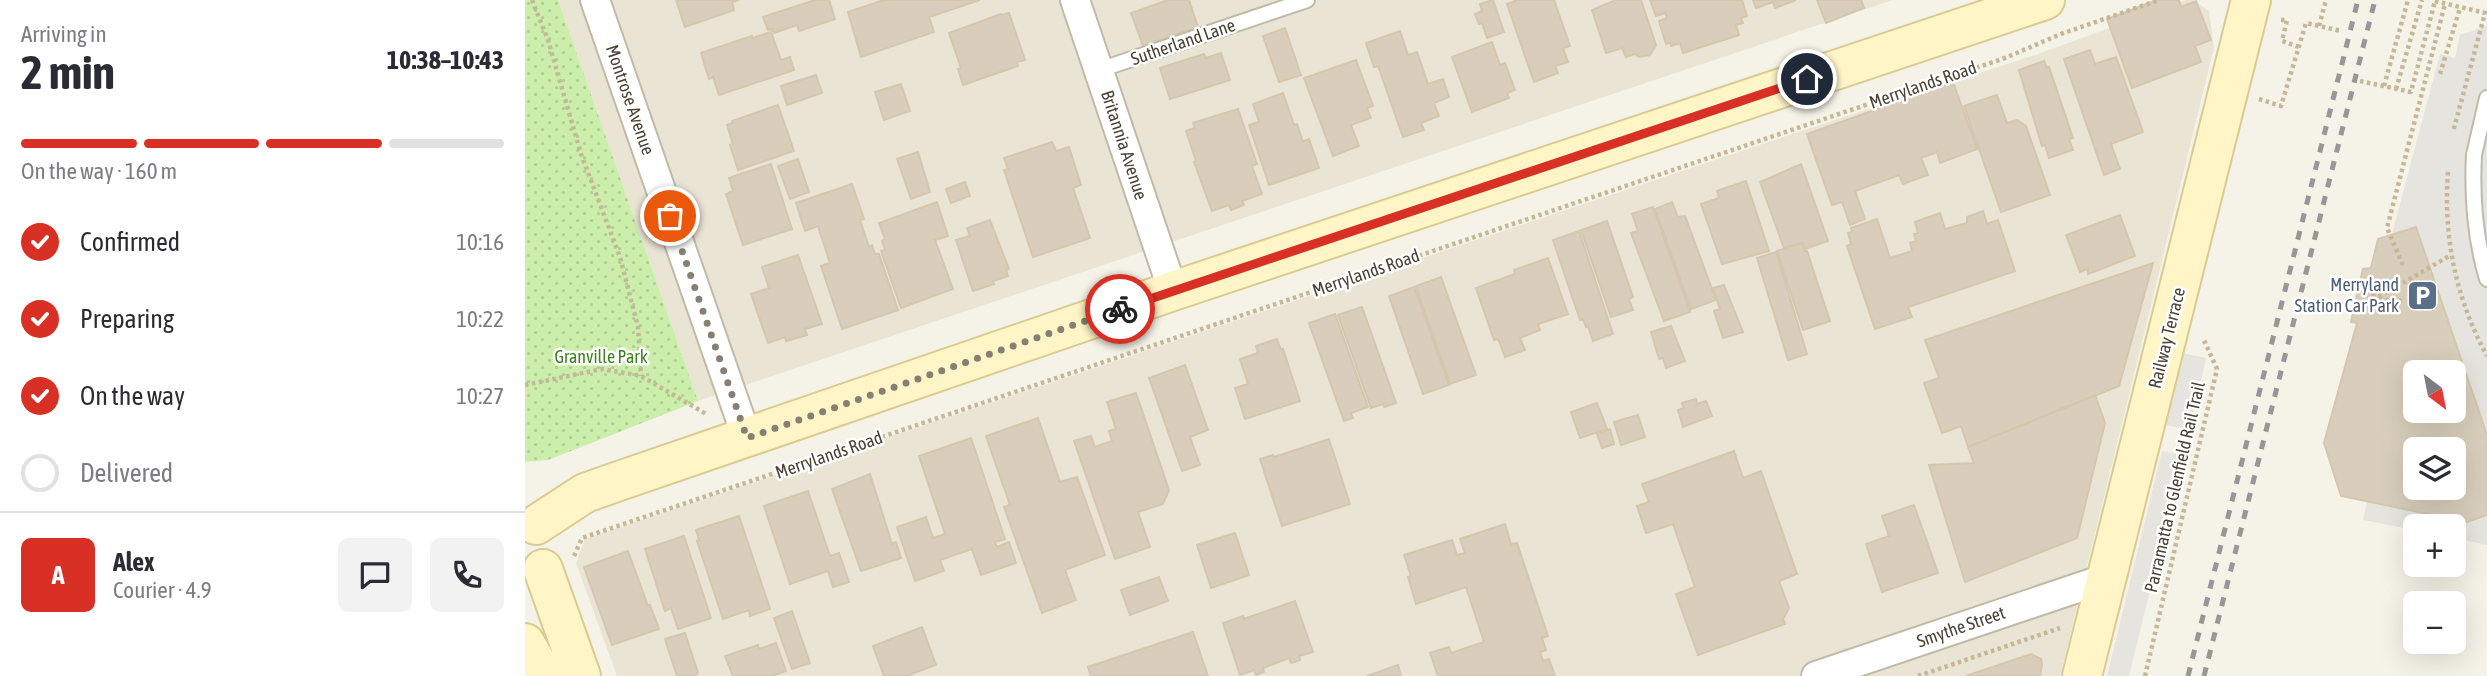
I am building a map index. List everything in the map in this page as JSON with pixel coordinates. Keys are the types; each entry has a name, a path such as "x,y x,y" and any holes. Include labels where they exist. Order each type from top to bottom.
{"main road":[{"path":"580,676 534,580 545,546 542,535 530,520 585,493 1173,291 2045,0"},
{"name":"Railway Terrace","path":"2082,676 2264,10"},
{"path":"525,643 544,676"}],"street":[{"name":"Montrose Avenue","path":"595,0 747,438"},
{"name":"Britannia Avenue","path":"1075,0 1173,291"},
{"name":"Smythe Street","path":"1815,676 2107,578"}],"lane":[{"name":"Sutherland Lane","path":"1099,70 1307,0"},
{"path":"2487,98 2474,155 2472,196 2476,233 2487,279"}],"path":[{"path":"532,0 548,40 581,154 620,257 638,327 641,376"},
{"name":"Merrylands Road","path":"576,548 582,538 2005,58 2061,34 2159,0"},
{"path":"2319,26 2326,0"},
{"path":"2384,86 2408,0"},
{"path":"2396,89 2422,0"},
{"path":"2360,81 2411,92 2435,1 2485,13"},
{"path":"2403,265 2388,228 2445,4"},
{"path":"2440,74 2461,8"},
{"path":"2264,10 2287,20 2283,41 2299,47"},
{"path":"2255,108 2257,98 2281,106 2306,23 2341,31"},
{"path":"2403,300 2393,302 2371,295 2382,295 2451,255"},
{"name":"Parramatta to Glenfield Rail Trail","path":"2145,676 2217,369 2201,336"},
{"path":"525,385 602,369 641,376 747,438"},
{"name":"Smythe Street","path":"1918,676 2070,625"}],"shaded area":[{"path":"558,0 1893,0 698,401"},
{"path":"2186,0 2193,0 2209,11 2214,48 2060,676 617,676 576,563 585,539 2038,54"},
{"name":"Merryland Station Car Park","path":"2487,26 2487,545 2466,541 2466,514 2403,514 2403,528 2363,520 2367,502 2341,496 2324,443 2357,323 2363,269 2372,267 2378,239 2392,234 2440,54 2455,58 2460,35"},
{"path":"2178,352 2206,358 2190,430 2161,424"},
{"path":"2162,451 2183,456 2129,676 2107,676"}],"green space":[{"name":"Granville Park","path":"525,0 558,0 698,401 548,460 525,462"}],"building":[{"path":"676,0 739,0 732,2 734,10 685,27"},
{"path":"815,0 829,0 835,19 799,31 797,25 774,33 772,29 768,30 763,17"},
{"path":"884,0 980,0 929,17 934,32 861,57 848,12"},
{"path":"1168,0 1189,0 1198,27 1143,46 1131,13"},
{"path":"1493,0 1504,32 1487,38 1482,23 1479,24 1475,14 1482,11 1480,4"},
{"path":"1517,0 1554,0 1570,46 1563,48 1568,62 1555,66 1558,73 1534,82 1507,4"},
{"path":"1616,0 1641,0 1656,45 1650,55 1639,57 1635,54 1626,57 1622,48 1606,53 1592,10"},
{"path":"1650,0 1742,0 1747,16 1741,18 1743,23 1736,25 1739,35 1683,53 1680,43 1671,46 1670,42 1666,44 1659,21 1667,18 1665,13 1656,16"},
{"path":"1753,0 1796,0 1775,8 1773,2 1756,8"},
{"path":"1817,0 1861,0 1864,8 1826,23"},
{"path":"2157,0 2179,0 2181,7 2196,1 2211,40 2195,46 2201,62 2132,88 2107,19"},
{"path":"1009,13 1025,60 1017,62 1018,66 963,85 958,69 961,68 949,33"},
{"path":"1285,28 1301,75 1279,82 1263,36"},
{"path":"1400,31 1408,55 1417,52 1428,84 1443,79 1449,97 1434,103 1439,116 1421,123 1424,130 1403,137 1378,66 1374,67 1366,43"},
{"path":"771,32 781,60 790,57 794,70 719,95 713,77 709,79 701,53"},
{"path":"1492,42 1500,65 1505,63 1515,90 1507,93 1509,98 1472,112 1452,57"},
{"path":"2090,50 2095,64 2116,57 2143,132 2111,144 2120,169 2104,175 2064,59"},
{"path":"1221,53 1230,80 1170,99 1160,68 1204,54 1206,58"},
{"path":"1356,60 1373,106 1367,108 1371,118 1351,125 1359,146 1333,156 1304,78"},
{"path":"2044,61 2047,68 2049,67 2073,138 2069,139 2073,150 2049,158 2045,145 2042,146 2019,70"},
{"path":"816,75 822,93 787,105 781,86"},
{"path":"1953,82 1977,149 1940,163 1937,152 1921,158 1928,175 1903,184 1899,175 1855,191 1865,219 1850,225 1842,202 1832,205 1807,134"},
{"path":"901,84 910,111 884,120 875,92"},
{"path":"1283,93 1294,125 1297,124 1303,142 1309,139 1319,168 1269,185 1249,125 1259,122 1253,104"},
{"path":"1997,95 2007,123 2017,120 2026,126 2050,195 2001,212 1964,106"},
{"path":"778,105 794,151 738,170 727,125"},
{"path":"1238,109 1257,164 1252,166 1262,194 1242,201 1244,205 1231,210 1229,205 1212,211 1186,131 1195,128 1193,123"},
{"path":"1052,142 1056,151 1069,147 1081,185 1073,188 1090,238 1033,257 1004,170 1008,169 1004,158"},
{"path":"918,152 930,192 911,199 897,159"},
{"path":"798,159 809,192 790,199 778,166"},
{"path":"771,164 792,229 743,245 726,194 733,191 729,178"},
{"path":"1801,164 1828,241 1805,249 1803,242 1784,248 1760,182"},
{"path":"1746,181 1769,251 1722,264 1701,204 1719,198 1717,191"},
{"path":"965,182 970,196 951,203 946,189"},
{"path":"852,184 864,219 860,220 869,247 872,245 875,254 879,254 898,310 842,329 821,266 830,263 818,226 805,231 796,203"},
{"path":"937,202 948,236 935,240 953,289 901,308 881,251 885,250 882,241 885,239 879,223"},
{"path":"1672,202 1678,217 1685,216 1716,300 1691,309 1655,209"},
{"path":"1653,207 1690,312 1664,321 1631,233 1638,231 1632,214"},
{"path":"1983,211 1987,224 1998,220 2015,271 1908,307 1912,317 1875,329 1847,246 1851,244 1848,233 1852,232 1851,228 1877,219 1890,258 1912,251 1910,243 1916,241 1914,234 1918,233 1915,222 1940,213 1945,229 1967,223 1967,217"},
{"path":"2120,215 2135,256 2088,274 2088,269 2080,272 2066,235"},
{"path":"990,220 1009,269 1006,270 1008,276 973,291 956,240 970,236 967,228"},
{"path":"1607,221 1633,297 1629,299 1633,310 1611,317 1581,230"},
{"path":"2416,227 2461,360 2403,360 2403,424 2466,424 2466,373 2487,435 2487,515 2467,522 2466,514 2428,514 2341,496 2324,443 2357,323 2351,322 2363,269 2371,268 2378,239"},
{"path":"1579,231 1613,334 1593,341 1588,326 1586,327 1583,319 1580,320 1553,240"},
{"path":"1802,243 1830,321 1803,330 1777,251"},
{"path":"1776,252 1807,354 1788,360 1757,258"},
{"path":"798,255 822,324 805,329 807,335 786,341 785,337 768,343 751,294 769,288 762,267"},
{"path":"1548,258 1568,314 1538,324 1540,330 1520,338 1525,350 1505,357 1498,339 1494,340 1476,288"},
{"path":"2153,263 2119,386 1968,447 1961,426 1942,433 1924,383 1939,378 1925,340"},
{"path":"1441,277 1476,375 1450,384 1416,286"},
{"path":"1724,285 1743,332 1723,338 1714,311 1720,309 1713,288"},
{"path":"1414,287 1449,385 1423,394 1389,296"},
{"path":"1362,307 1396,403 1384,407 1383,404 1371,408 1338,315"},
{"path":"1335,314 1368,407 1351,413 1353,418 1344,421 1309,323"},
{"path":"1671,326 1685,361 1666,368 1663,358 1659,359 1651,332"},
{"path":"1277,339 1281,350 1283,349 1300,401 1245,419 1235,388 1248,384 1240,359 1258,353 1256,346"},
{"path":"1185,365 1208,430 1190,437 1200,465 1182,471 1149,378"},
{"path":"1136,393 1169,490 1163,504 1138,512 1150,547 1115,559 1074,441 1091,436 1095,447 1112,441 1109,431 1116,429 1107,402"},
{"path":"2095,395 2105,423 2077,538 1965,582 1929,465 1974,463 1968,447"},
{"path":"1696,399 1697,404 1706,401 1712,416 1683,427 1678,410 1684,408 1682,403"},
{"path":"1597,403 1607,429 1580,438 1571,412"},
{"path":"1638,415 1645,437 1621,445 1614,422"},
{"path":"1038,418 1060,482 1077,477 1105,555 1065,570 1076,600 1042,613 1004,507 1010,505 986,436"},
{"path":"1610,429 1614,444 1602,448 1597,434"},
{"path":"971,438 1005,539 995,542 997,547 1009,542 1016,563 981,575 972,549 940,560 944,571 915,581 897,527 926,517 933,538 945,534 919,456"},
{"path":"1329,439 1350,504 1282,526 1260,459"},
{"path":"1734,451 1743,478 1761,471 1797,574 1779,581 1789,608 1783,619 1785,624 1698,655 1676,594 1695,587 1673,524 1646,533 1637,506 1649,502 1642,484"},
{"path":"870,474 892,544 896,542 901,558 861,571 832,489"},
{"path":"808,491 830,556 839,553 849,582 833,587 828,571 790,584 764,506"},
{"path":"1914,505 1938,573 1882,592 1866,544 1889,536 1882,516"},
{"path":"739,516 770,609 750,616 749,610 723,619 697,541 696,530"},
{"path":"1505,524 1511,544 1517,543 1548,636 1542,638 1546,650 1540,652 1543,661 1549,659 1555,676 1438,676 1430,653 1449,647 1451,653 1484,642 1466,587 1416,604 1404,555 1452,540 1457,555 1465,553 1460,539"},
{"path":"1235,533 1249,575 1211,588 1197,545"},
{"path":"684,536 711,618 678,629 671,608 665,611 645,549"},
{"path":"628,551 659,629 612,645 584,567"},
{"path":"1159,577 1168,601 1130,615 1121,590"},
{"path":"1295,601 1313,652 1299,656 1300,660 1291,663 1289,658 1263,668 1264,672 1256,675 1254,670 1240,675 1223,623 1243,616 1244,619"},
{"path":"792,611 810,663 792,669 774,618"},
{"path":"922,627 936,665 906,676 884,676 873,646"},
{"path":"1193,632 1208,676 1091,676 1088,667"},
{"path":"685,633 698,673 695,676 677,676 665,639"},
{"path":"776,643 786,671 772,676 733,676 725,656 758,645 759,649"},
{"path":"2031,654 2041,659 2040,676 1966,676"},
{"path":"1398,665 1401,676 1367,676"}],"railway":[{"path":"2188,676 2358,0"},
{"path":"2204,676 2375,0"}],"way so far":[{"path":"670,216 747,438 1120,309"}],"place":[{"name":"Merryland Station Car Park","path":"2422,295"}],"route":[{"path":"1120,309 1807,79"}]}
